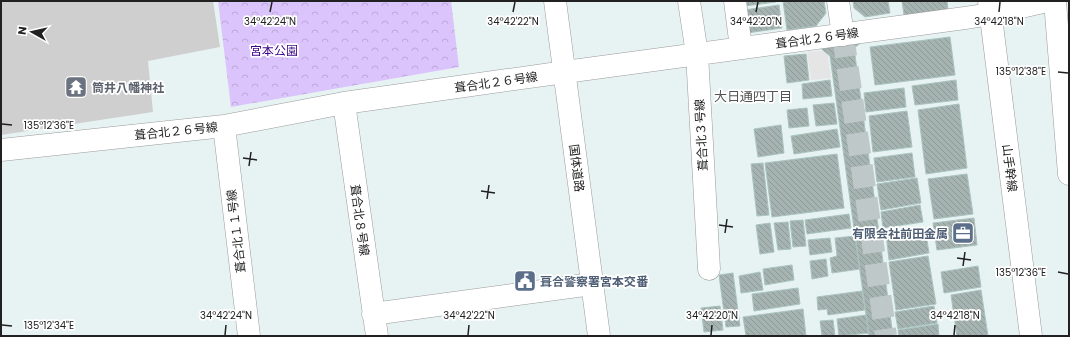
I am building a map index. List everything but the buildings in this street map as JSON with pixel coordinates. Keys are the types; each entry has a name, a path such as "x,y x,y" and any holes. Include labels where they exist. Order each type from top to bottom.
{"street":[{"name":"国体道路","path":"555,1 599,336"},
{"name":"葺合北３号線","path":"689,1 697,54 709,269"},
{"path":"735,1 741,48"},
{"path":"838,1 843,35"},
{"name":"葺合北２６号線","path":"1,150 224,126 344,104 565,72 843,35 990,8 1047,1"},
{"path":"1055,1 1069,174"},
{"name":"山手幹線","path":"990,8 1031,336"},
{"name":"葺合北８号線","path":"344,104 376,336"},
{"name":"葺合北１１号線","path":"224,126 249,336"},
{"path":"373,314 592,284"}],"shaded area":[{"name":"筒井八幡神社","path":"1,1 213,1 220,47 148,61 153,112 1,135"},
{"path":"827,50 831,78 811,80 807,52"}],"green space":[{"name":"宮本公園","path":"218,1 451,1 459,67 231,107"}],"tunnel":[{"path":"843,35 886,336"}],"place":[{"name":"筒井八幡神社","path":"76,87"},
{"name":"有限会社前田金属","path":"963,233"},
{"name":"葺合警察署宮本交番","path":"525,281"}],"district":[{"name":"大日通四丁目","path":"753,96"}]}
